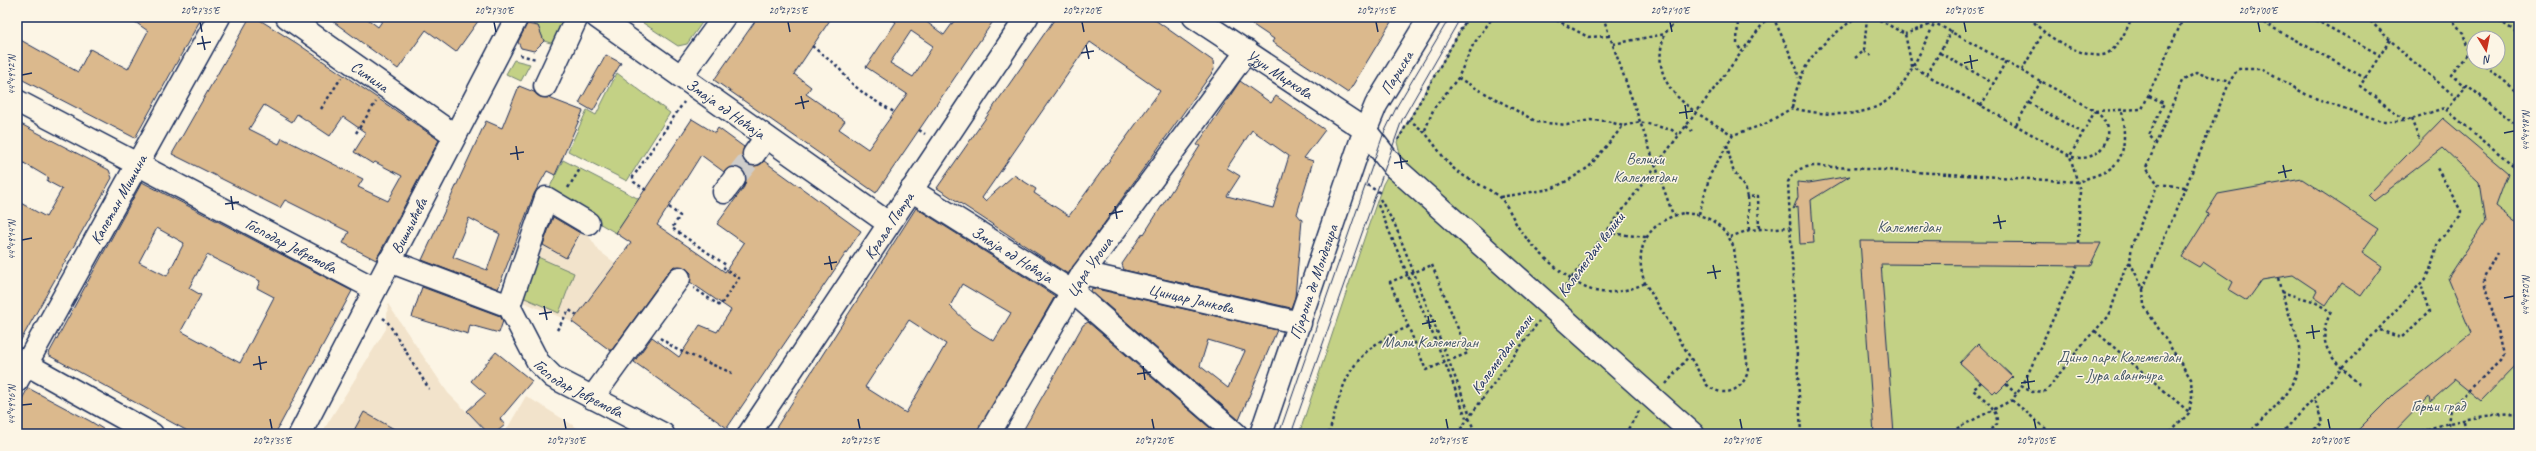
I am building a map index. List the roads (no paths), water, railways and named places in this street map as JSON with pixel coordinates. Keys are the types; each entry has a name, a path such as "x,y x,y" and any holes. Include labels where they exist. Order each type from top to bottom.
{"street":[{"name":"Капетан Мишина","path":"20,368 219,17"},
{"name":"Симина","path":"287,17 454,135"},
{"name":"Вишњићева","path":"300,434 454,135 517,17"},
{"path":"545,86 577,17"},
{"name":"Змаја од Ноћаја","path":"596,17 680,76 760,145 888,223"},
{"path":"680,76 724,17"},
{"name":"Краља Петра","path":"749,434 888,223 1027,17"},
{"name":"Узун Миркова","path":"1194,17 1365,130"},
{"name":"Париска","path":"1365,130 1376,105 1430,17"},
{"name":"Цара Уроша","path":"989,434 1083,273 1247,51"},
{"name":"Господар Јевремова","path":"17,101 375,289"},
{"name":"Калемегдан велики","path":"1365,130 1393,166 1693,434"},
{"name":"Пјарона де Мондезира","path":"1261,434 1365,130"},
{"name":"Змаја од Ноћаја","path":"911,190 1073,292 1236,434"},
{"path":"389,261 510,306 546,198 588,223"},
{"name":"Цинцар Јанкова","path":"1083,273 1300,323"},
{"path":"592,398 679,278"},
{"name":"Господар Јевремова","path":"510,306 538,362 553,377 663,434"},
{"path":"20,368 152,434"}],"tunnel":[{"path":"734,179 754,154"}],"tram line":[{"path":"1279,434 1383,135 1397,106 1450,17"},
{"path":"1291,434 1402,120 1461,17"}],"park label":[{"name":"Велики Калемегдан","path":"1645,167"},
{"name":"Калемегдан","path":"1909,226"},
{"name":"Мали Калемегдан","path":"1430,341"},
{"name":"Дино парк Калемегдан – Јура авантура","path":"2119,365"},
{"name":"Горњи град","path":"2438,405"}]}
